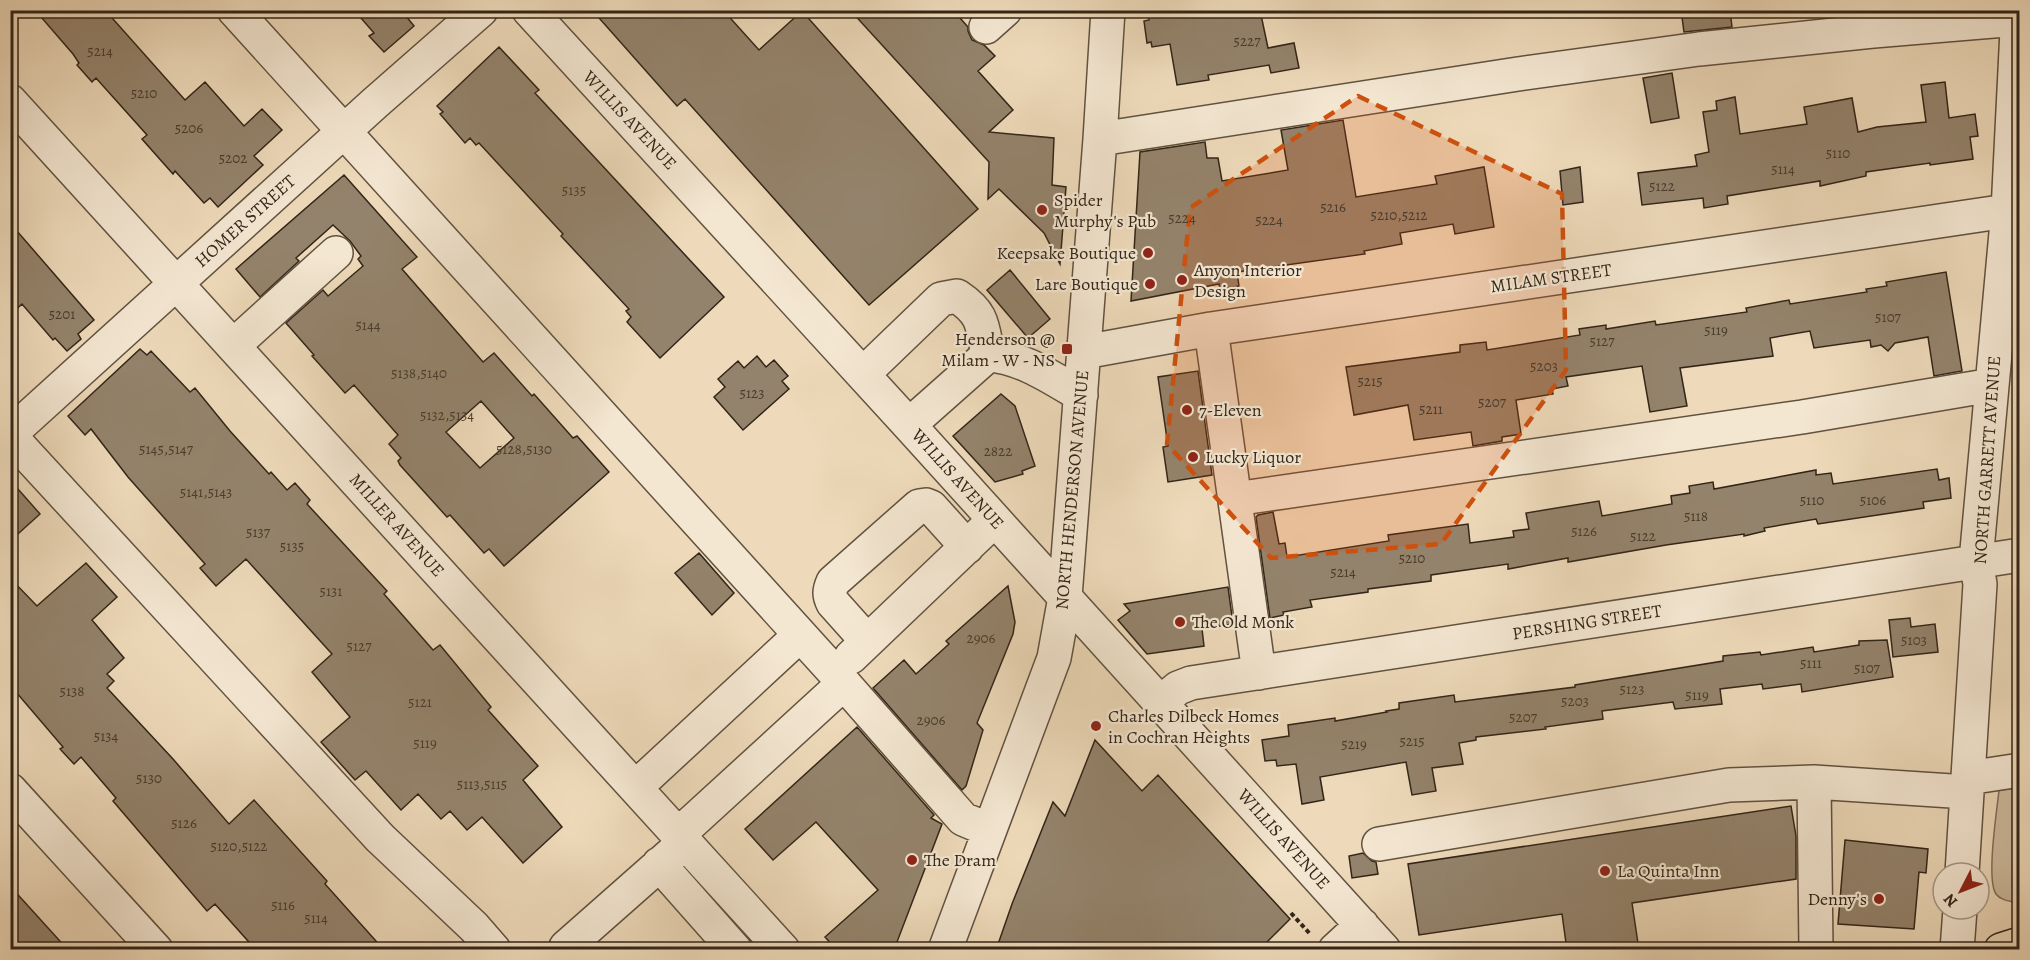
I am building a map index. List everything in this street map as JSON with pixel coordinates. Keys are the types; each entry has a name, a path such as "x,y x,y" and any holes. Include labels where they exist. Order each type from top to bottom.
{"main road":[{"path":"2001,950 2019,944"}],"street":[{"path":"234,10 839,678 963,819 989,830"},
{"name":"HOMER STREET","path":"10,435 344,131 481,10"},
{"name":"WILLIS AVENUE","path":"530,10 1384,950"},
{"name":"NORTH HENDERSON AVENUE","path":"945,950 1054,658 1065,597 1108,10"},
{"path":"1100,139 1518,74 1699,49 2018,15"},
{"name":"NORTH GARRETT AVENUE","path":"1963,861 1980,584 1976,561 1992,385 2014,210 2018,15"},
{"name":"MILLER AVENUE","path":"10,101 773,938"},
{"name":"MILAM STREET","path":"1084,352 1211,329 2014,210"},
{"path":"233,346 336,253"},
{"path":"863,374 941,299 957,296 980,317 988,355"},
{"path":"1211,329 1259,673"},
{"path":"909,425 988,355 1004,356 1030,367 1081,395"},
{"path":"1235,499 1802,417 1992,385"},
{"path":"10,435 380,838 474,927 494,950"},
{"path":"867,642 833,603 830,597 833,582 919,506 931,507 967,547"},
{"path":"566,950 566,947 659,864 681,838 839,678 867,642 995,520"},
{"name":"PERSHING STREET","path":"1160,702 1178,688 1191,683 2019,555"},
{"path":"636,787 799,636"},
{"path":"1379,844 1729,785 1814,782 1968,785 2019,770"},
{"path":"1814,782 1816,950"},
{"path":"10,790 156,950"},
{"path":"659,864 736,950 773,938"},
{"path":"1958,950 1959,921"},
{"path":"1327,946 1362,925"}],"path":[{"path":"1291,913 1327,946"}],"highlighted area":[{"path":"1358,96 1562,194 1566,370 1441,544 1271,558 1167,444 1190,208"}],"shaded area":[{"path":"2019,788 2020,903 2018,903 2003,899 1996,894 1993,886 1992,860 1999,790"}],"building":[{"path":"35,10 105,10 185,100 205,82 244,126 262,109 282,130 254,156 263,165 218,207 210,198 204,203 175,171 173,174 142,139 147,135 96,78 92,82 77,65 79,63 73,54"},
{"path":"354,10 401,10 414,26 384,52 369,36 374,33"},
{"path":"592,10 723,10 759,50 802,11 978,209 869,305 685,99 677,106"},
{"path":"850,10 953,10 968,27 972,40 984,45 995,56 978,71 1013,110 989,132 1054,138 1052,185 1066,187 1060,264 1044,233 999,189 988,199 989,162"},
{"path":"1260,10 1268,48 1294,43 1299,68 1271,73 1269,65 1208,75 1209,80 1177,85 1170,44 1152,47 1151,42 1147,43 1144,21 1149,20 1148,12"},
{"path":"1681,10 1730,10 1732,27 1684,32"},
{"path":"499,47 539,90 535,93 724,297 660,358 627,322 631,317 626,311 629,309 561,236 563,234 479,143 476,145 470,138 465,143 440,114 443,112 437,106"},
{"path":"1672,73 1679,118 1651,123 1643,78"},
{"path":"1945,82 1949,118 1975,114 1978,136 1970,137 1973,159 1866,172 1866,176 1820,186 1820,181 1727,196 1728,204 1704,208 1703,198 1642,205 1638,173 1697,166 1695,155 1709,152 1703,112 1717,110 1716,101 1735,97 1740,134 1807,124 1804,107 1852,98 1858,132 1877,127 1926,122 1921,85"},
{"path":"1343,120 1356,197 1437,184 1435,176 1484,167 1494,227 1455,234 1453,224 1400,233 1402,244 1364,251 1365,254 1237,272 1239,286 1220,289 1219,284 1131,301 1140,152 1205,142 1207,158 1218,158 1222,181 1288,170 1281,130"},
{"path":"1580,167 1583,202 1563,205 1560,171"},
{"path":"344,175 417,257 402,269 483,362 494,353 532,396 534,394 573,438 577,436 609,472 504,566 489,549 484,553 450,515 447,517 400,465 398,461 401,458 389,444 398,435 354,385 345,393 286,323 323,290 328,296 363,266 358,259 361,256 350,241 333,225 296,258 299,261 260,297 236,269","holes":["481,401 514,438 480,468 446,432"]},
{"path":"10,223 94,320 78,334 81,339 67,351 55,338 53,340 22,304 10,315"},
{"path":"1010,270 1050,319 1028,338 987,290"},
{"path":"1946,272 1962,371 1934,376 1928,337 1895,343 1888,351 1881,345 1871,347 1870,340 1814,348 1810,331 1770,338 1773,356 1680,368 1687,406 1650,412 1642,366 1566,377 1568,386 1552,389 1553,394 1516,400 1521,434 1502,437 1502,441 1473,446 1471,432 1414,440 1408,405 1354,415 1346,367 1460,352 1460,345 1486,342 1487,350 1580,335 1579,329 1606,325 1606,329 1655,321 1656,325 1747,312 1746,308 1789,300 1790,304 1867,292 1866,289 1887,286 1886,282"},
{"path":"140,349 147,355 151,351 190,392 195,388 230,431 269,474 271,472 287,490 295,483 310,500 307,504 387,591 384,594 433,650 440,645 491,707 488,710 538,766 523,780 562,827 523,863 482,817 467,830 450,811 441,819 418,794 401,810 366,771 355,780 321,742 350,717 312,672 332,654 246,559 216,586 200,568 205,564 128,477 91,429 85,435 68,416"},
{"path":"757,356 766,367 774,360 788,376 782,381 789,389 743,430 714,397 725,387 718,379 738,361 744,368"},
{"path":"1198,371 1212,475 1168,482 1163,447 1168,446 1158,377"},
{"path":"1001,394 1015,406 1035,466 1022,471 1023,474 995,482 953,436"},
{"path":"1937,469 1939,480 1949,478 1951,498 1923,502 1924,508 1818,524 1816,519 1764,528 1765,531 1744,536 1744,534 1666,545 1568,562 1568,558 1508,569 1508,564 1431,575 1431,581 1368,589 1368,592 1310,600 1312,607 1283,612 1284,615 1270,618 1256,517 1258,515 1273,512 1279,544 1285,543 1287,557 1389,541 1388,535 1468,524 1470,543 1514,537 1513,531 1529,529 1526,513 1599,501 1602,516 1672,504 1671,496 1690,493 1689,486 1713,482 1714,489 1816,470 1816,475 1831,473 1833,484"},
{"path":"10,480 40,514 10,541"},
{"path":"699,553 734,593 712,615 675,573"},
{"path":"86,563 117,597 92,620 124,658 107,674 114,681 107,688 229,824 254,800 327,881 325,884 384,950 256,950 215,904 207,911 113,801 116,798 81,757 74,764 60,749 63,747 10,685 10,578 37,606"},
{"path":"1008,586 1015,622 1013,634 977,723 983,730 966,786 962,790 873,688 904,660 916,674 949,644 946,641"},
{"name":"The Old Monk","path":"1228,587 1233,624 1202,629 1204,646 1147,654 1118,620 1130,611 1124,604"},
{"path":"1910,618 1911,627 1935,624 1938,652 1893,657 1889,620"},
{"path":"1887,640 1893,677 1802,692 1801,684 1763,689 1762,684 1720,689 1722,704 1675,709 1673,702 1602,711 1603,719 1545,727 1546,729 1476,737 1476,740 1459,743 1463,764 1432,768 1436,791 1412,795 1406,762 1320,777 1324,800 1302,804 1296,764 1277,766 1276,760 1265,761 1262,740 1289,736 1288,725 1335,718 1335,721 1387,712 1399,709 1399,703 1454,695 1455,702 1575,687 1575,685 1723,661 1723,656 1760,652 1761,655 1813,647 1814,652 1859,645 1859,641"},
{"path":"857,727 934,815 931,818 942,824 897,942 871,950 837,950 825,937 878,890 816,822 773,860 745,829"},
{"path":"1095,740 1142,791 1158,775 1290,919 1259,950 996,950 1053,802 1065,816"},
{"name":"La Quinta Inn","path":"1791,806 1796,836 1796,879 1632,903 1639,950 1567,950 1562,914 1419,935 1408,864"},
{"name":"Denny's","path":"1845,840 1928,849 1926,873 1919,872 1914,929 1838,924"},
{"path":"1363,853 1376,862 1378,874 1352,878 1349,856"},
{"path":"10,886 68,950 10,950"}],"place":[{"name":"Spider Murphy's Pub","path":"1042,210"},
{"name":"Keepsake Boutique","path":"1148,253"},
{"name":"Anyon Interior Design","path":"1182,280"},
{"name":"Lare Boutique","path":"1150,284"},
{"name":"Henderson @ Milam - W - NS","path":"1067,349"},
{"name":"7-Eleven","path":"1187,410"},
{"name":"Lucky Liquor","path":"1193,457"},
{"name":"The Old Monk","path":"1180,622"},
{"name":"Charles Dilbeck Homes in Cochran Heights","path":"1096,726"},
{"name":"The Dram","path":"912,860"},
{"name":"La Quinta Inn","path":"1605,871"},
{"name":"Denny's","path":"1879,899"}]}
